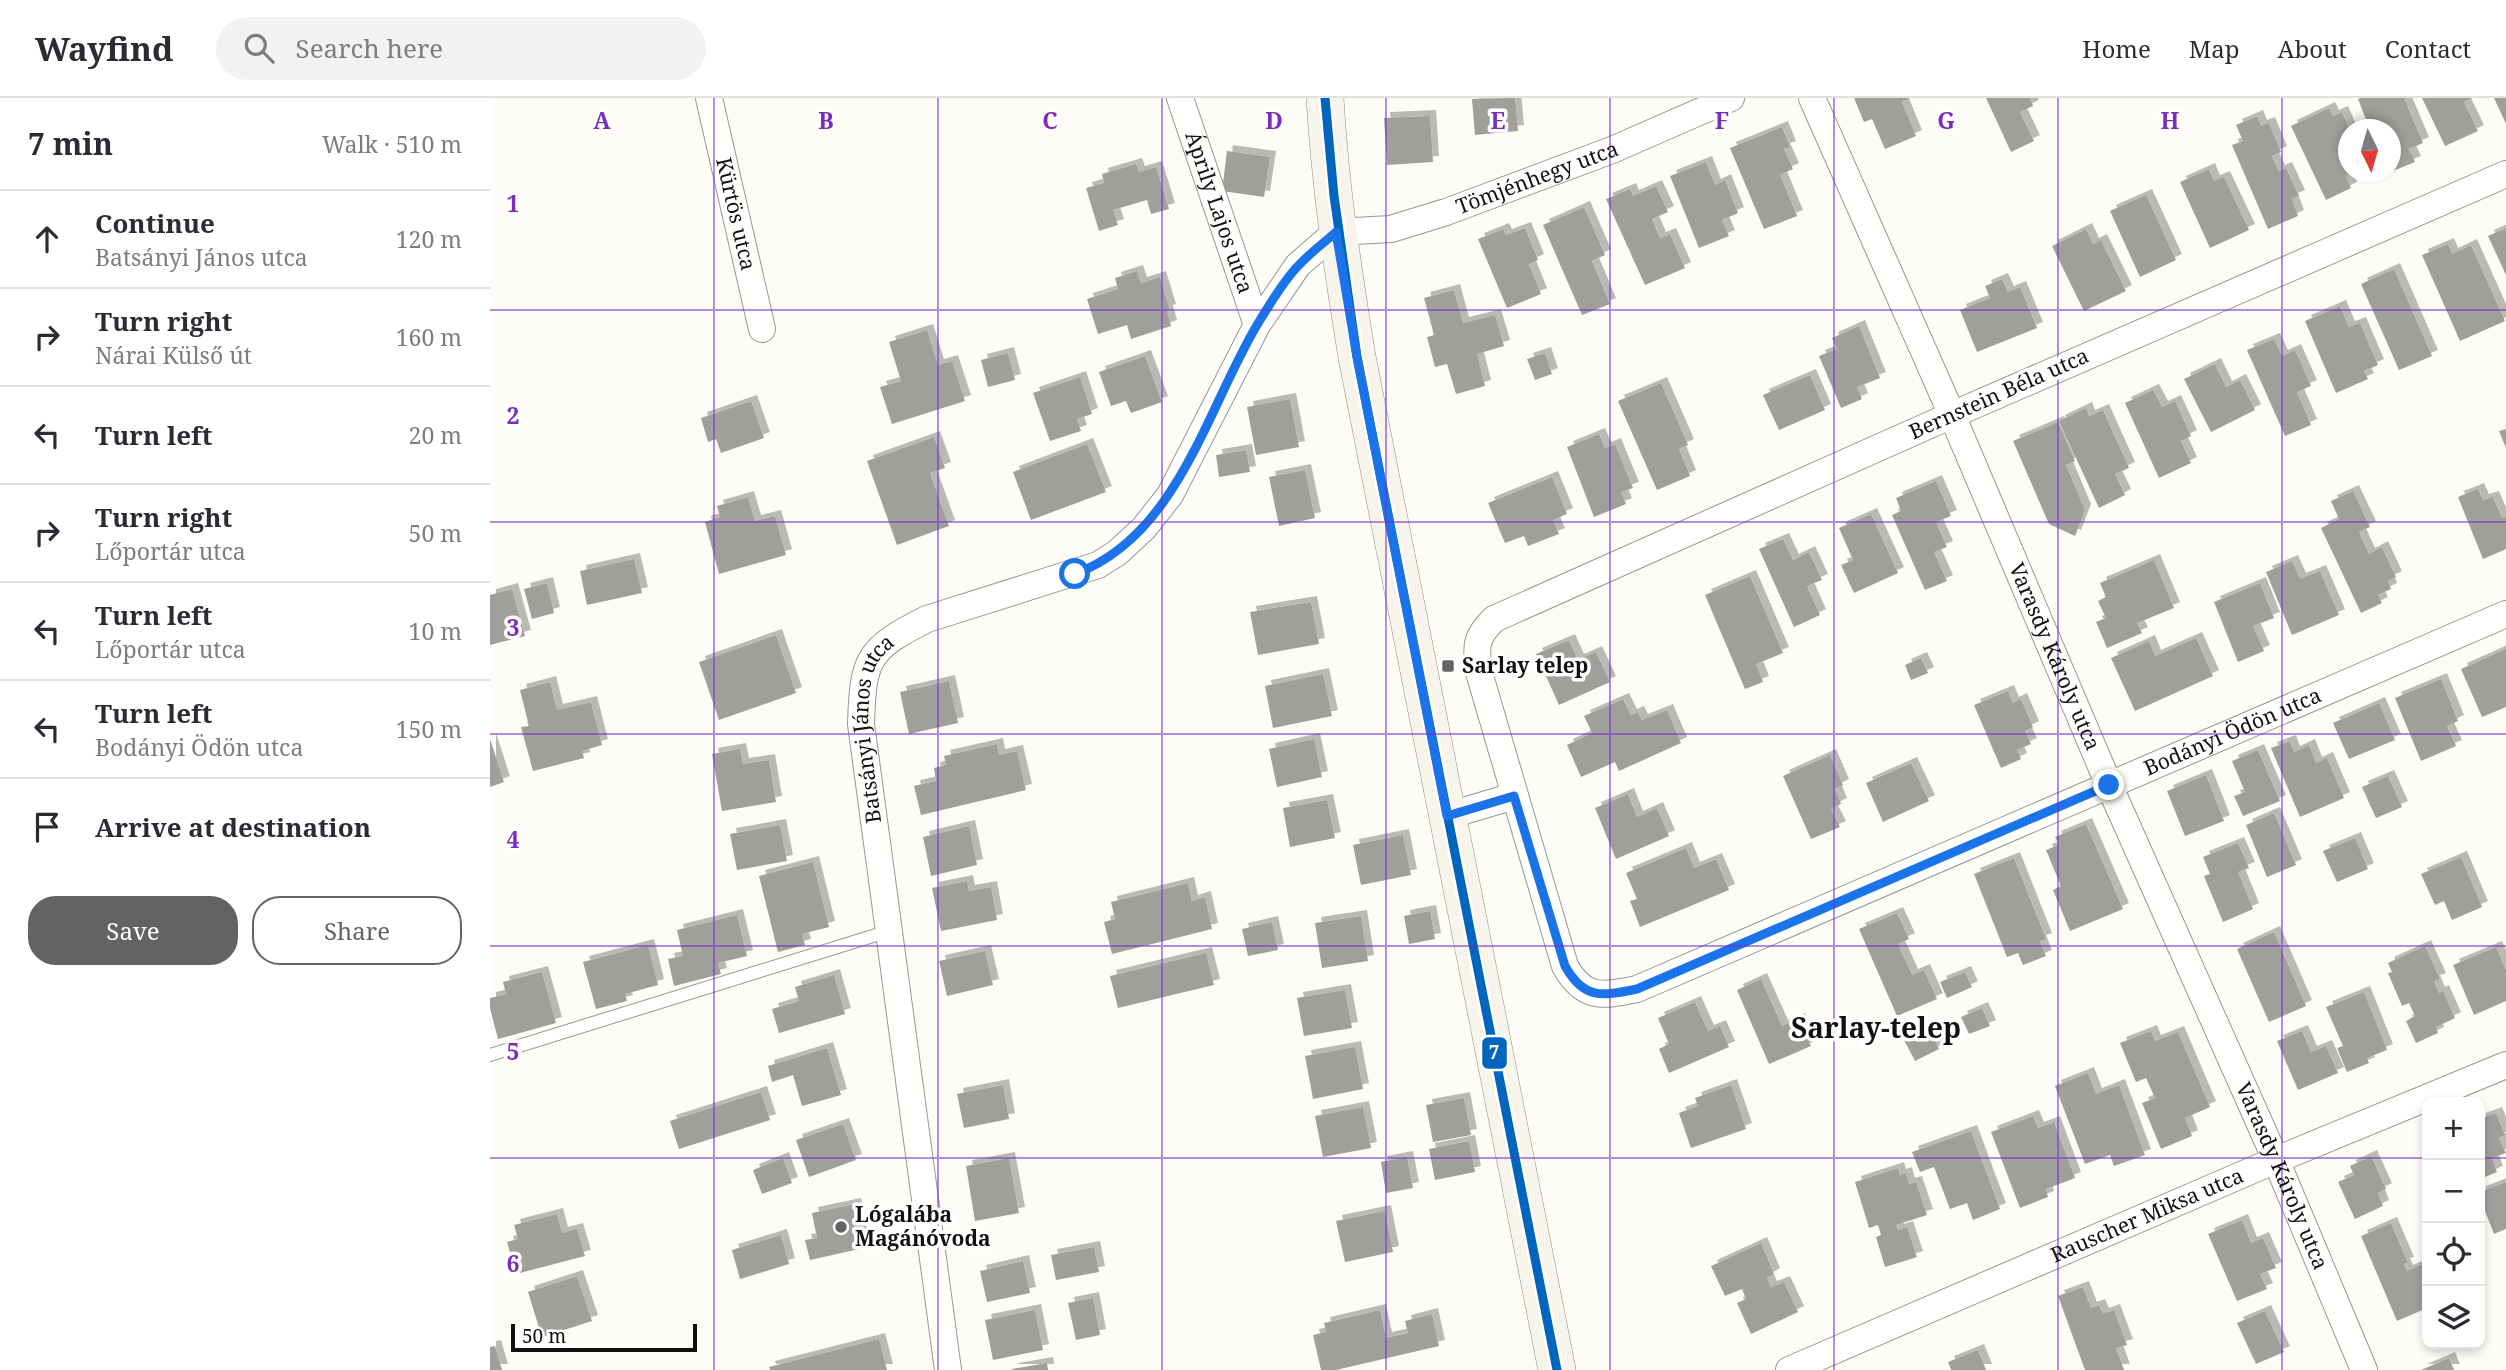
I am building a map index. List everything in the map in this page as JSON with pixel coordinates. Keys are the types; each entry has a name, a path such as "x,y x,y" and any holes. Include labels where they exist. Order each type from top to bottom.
{"street":[{"name":"Kürtös utca","path":"709,98 762,330"},
{"name":"Áprily Lajos utca","path":"1180,98 1257,326"},
{"path":"1325,98 1336,232 1357,357 1557,1370"},
{"name":"Tömjénhegy utca","path":"1336,232 1391,229 1446,212 1612,150 1731,98"},
{"name":"Varasdy Károly utca","path":"1812,98 1952,415 2109,785 2276,1160 2364,1370"},
{"name":"Bernstein Béla utca","path":"1514,796 1478,669 1476,651 1481,633 1494,619 1952,415 2506,174"},
{"name":"Batsányi János utca","path":"947,1370 861,724 866,667 880,648 901,632 926,619 1075,574 1117,553 1144,528 1170,495 1257,326 1298,265 1336,232"},
{"name":"Bodányi Ödön utca","path":"1514,796 1565,966 1575,983 1589,993 1610,995 1637,989 2506,614"},
{"path":"1447,816 1514,796"},
{"name":"Rauscher Miksa utca","path":"1789,1370 2276,1160 2506,1065"}],"lane":[{"path":"490,1055 889,931"}],"building":[{"path":"1515,98 1518,131 1475,135 1472,99"},
{"path":"1854,98 1910,98 1902,102 1916,136 1885,149 1872,119 1864,122"},
{"path":"1986,98 2030,98 2033,106 2020,112 2034,141 2011,152"},
{"path":"2404,98 2423,143 2409,149 2415,162 2401,168 2401,119 2366,119 2358,99"},
{"path":"2422,98 2472,98 2464,102 2478,131 2445,146"},
{"path":"2494,98 2506,98 2506,124"},
{"path":"2329,108 2333,116 2342,112 2345,119 2338,119 2338,182 2348,182 2351,188 2326,200 2291,126"},
{"path":"1430,116 1433,162 1387,165 1384,118"},
{"path":"2257,116 2261,126 2269,123 2281,152 2272,156 2279,171 2286,168 2299,196 2292,199 2298,216 2268,229 2232,145 2243,141 2236,125"},
{"path":"1782,127 1790,147 1784,149 1793,169 1780,175 1797,216 1764,229 1730,148"},
{"path":"1227,151 1270,157 1264,197 1222,191"},
{"path":"1706,162 1715,185 1725,180 1738,213 1722,220 1729,236 1699,248 1670,176"},
{"path":"1136,164 1139,172 1156,167 1169,209 1151,214 1147,200 1113,210 1118,225 1099,231 1086,188 1104,183 1102,174"},
{"path":"2209,169 2214,181 2224,177 2249,230 2210,248 2180,182"},
{"path":"1656,186 1668,212 1652,219 1660,238 1670,234 1685,268 1645,285 1606,199 1630,189 1633,196"},
{"path":"2146,195 2176,260 2140,277 2110,211"},
{"path":"1584,207 1605,255 1592,261 1610,304 1582,315 1543,225"},
{"path":"1525,228 1538,260 1529,264 1541,294 1507,308 1478,239 1503,229 1506,235"},
{"path":"2506,228 2506,275 2488,236"},
{"path":"2086,229 2093,244 2101,240 2126,291 2084,311 2052,246"},
{"path":"2448,244 2452,254 2471,245 2505,321 2460,341 2422,255"},
{"path":"2394,269 2432,356 2399,370 2361,284"},
{"path":"1137,271 1141,283 1160,277 1170,310 1167,311 1171,326 1131,339 1127,325 1098,334 1087,299 1118,289 1115,278"},
{"path":"2002,279 2008,292 2020,287 2037,328 1977,352 1960,310 1990,298 1985,286"},
{"path":"1454,290 1463,323 1495,315 1504,346 1477,354 1485,386 1456,394 1447,364 1435,367 1427,337 1434,335 1424,298"},
{"path":"2340,306 2349,327 2360,323 2378,365 2364,371 2368,379 2336,393 2305,321"},
{"path":"1859,326 1880,378 1857,387 1862,399 1841,408 1819,356 1837,349 1832,338"},
{"path":"927,330 938,365 952,361 965,401 892,424 880,387 901,381 889,342"},
{"path":"2274,339 2282,356 2295,350 2311,386 2297,392 2311,425 2285,436 2247,350"},
{"path":"1008,353 1015,380 988,387 981,360"},
{"path":"1545,353 1552,374 1535,380 1527,359"},
{"path":"1145,356 1162,402 1131,413 1126,401 1111,406 1099,372"},
{"path":"2215,364 2226,387 2240,380 2255,410 2211,432 2184,379"},
{"path":"1810,375 1825,410 1779,430 1763,395"},
{"path":"1080,377 1092,414 1077,419 1081,431 1050,441 1033,393"},
{"path":"1661,383 1688,445 1679,449 1690,476 1657,490 1618,401"},
{"path":"2153,390 2162,407 2175,401 2191,436 2181,441 2191,463 2159,478 2125,403"},
{"path":"1290,399 1299,447 1256,455 1247,407"},
{"path":"751,401 764,438 721,453 716,439 708,442 701,418"},
{"path":"2086,408 2089,416 2103,410 2129,468 2115,474 2125,495 2099,508 2059,421"},
{"path":"2058,422 2075,461 2066,465 2085,510 2075,536 2049,524 2013,441"},
{"path":"2506,429 2506,448 2499,431"},
{"path":"1599,434 1605,448 1615,444 1633,488 1621,492 1626,504 1594,517 1567,447"},
{"path":"934,437 945,468 930,473 949,526 897,545 867,461"},
{"path":"1087,444 1106,492 1031,520 1013,472"},
{"path":"1246,450 1250,472 1219,477 1216,455"},
{"path":"1305,470 1315,518 1279,526 1269,477"},
{"path":"1552,477 1567,514 1553,520 1559,534 1528,546 1524,536 1505,543 1488,503"},
{"path":"1936,481 1951,516 1936,522 1947,547 1934,552 1947,581 1925,590 1892,515 1901,511 1896,498"},
{"path":"2478,489 2483,500 2493,497 2502,518 2506,517 2506,549 2483,559 2458,497"},
{"path":"2353,491 2370,527 2359,532 2369,554 2382,547 2396,577 2388,581 2391,589 2378,595 2382,603 2361,613 2321,528 2339,519 2331,501"},
{"path":"748,497 755,521 775,516 786,555 719,574 705,522 720,517 717,506"},
{"path":"1871,514 1898,573 1854,593 1841,565 1853,560 1839,528"},
{"path":"1783,539 1793,560 1809,552 1822,580 1807,586 1820,615 1794,627 1759,549"},
{"path":"634,559 642,593 587,605 580,571"},
{"path":"2154,560 2174,608 2137,623 2142,633 2107,648 2096,622 2106,618 2098,601 2106,597 2100,583"},
{"path":"2292,561 2300,579 2320,571 2339,615 2292,635 2266,572"},
{"path":"1750,576 1783,653 1756,664 1763,682 1745,689 1705,595"},
{"path":"547,583 554,613 532,619 524,589"},
{"path":"2260,583 2274,618 2253,626 2264,651 2238,662 2214,602"},
{"path":"512,589 525,636 490,645 490,595"},
{"path":"1311,602 1319,644 1258,655 1250,612"},
{"path":"776,635 796,693 719,720 699,662"},
{"path":"2196,638 2213,676 2135,711 2111,658 2149,641 2155,656"},
{"path":"1569,640 1578,660 1596,652 1610,682 1559,705 1536,654"},
{"path":"2506,649 2506,707 2482,717 2461,669"},
{"path":"1921,658 1928,673 1911,680 1905,665"},
{"path":"1323,674 1332,716 1273,728 1265,686"},
{"path":"2441,679 2458,721 2447,726 2456,746 2421,761 2395,698"},
{"path":"949,681 958,723 909,734 900,692"},
{"path":"550,682 557,710 591,702 602,745 582,751 584,758 533,771 521,727 529,726 520,690"},
{"path":"2008,691 2013,703 2021,699 2033,727 2025,731 2031,744 2017,750 2021,759 2001,768 1974,705"},
{"path":"1623,699 1631,715 1638,712 1642,720 1667,710 1681,743 1619,771 1615,762 1581,777 1567,745 1592,733 1584,716"},
{"path":"2379,703 2395,740 2349,759 2333,723"},
{"path":"490,739 504,782 490,787"},
{"path":"1314,739 1322,777 1277,787 1269,749"},
{"path":"2290,741 2294,752 2309,745 2316,763 2327,758 2344,798 2300,817 2271,748"},
{"path":"997,744 999,755 1017,751 1026,790 921,815 914,786 936,781 934,768 946,765 944,756"},
{"path":"740,749 743,764 769,760 776,802 722,811 712,754"},
{"path":"2258,750 2280,801 2243,816 2234,796 2245,792 2232,761"},
{"path":"1830,755 1843,785 1835,789 1841,804 1831,809 1840,827 1811,839 1783,776"},
{"path":"1911,763 1929,801 1883,822 1866,783"},
{"path":"2206,775 2224,821 2185,836 2167,791"},
{"path":"2388,776 2402,807 2376,818 2362,787"},
{"path":"1628,794 1637,817 1657,808 1669,836 1616,859 1595,808"},
{"path":"1327,800 1335,838 1290,847 1283,808"},
{"path":"2274,813 2296,865 2267,877 2246,825"},
{"path":"2086,824 2123,909 2070,931 2053,890 2061,886 2046,850 2059,845 2055,837"},
{"path":"780,825 787,861 737,870 730,834"},
{"path":"969,826 977,865 931,876 923,837"},
{"path":"1403,835 1411,875 1361,885 1353,845"},
{"path":"2355,838 2368,869 2337,882 2323,851"},
{"path":"2238,843 2249,868 2238,872 2253,909 2223,922 2204,876 2210,874 2203,857"},
{"path":"1686,848 1694,868 1716,859 1729,890 1640,927 1630,901 1637,899 1626,873"},
{"path":"2461,857 2482,907 2452,920 2444,901 2435,905 2421,874"},
{"path":"2014,858 2046,939 2040,941 2046,956 2023,965 2018,953 2007,957 1974,874"},
{"path":"813,862 829,927 802,934 805,945 778,952 759,876"},
{"path":"967,881 969,891 991,887 997,920 941,931 932,888"},
{"path":"1188,883 1192,901 1205,897 1212,929 1112,954 1104,922 1115,919 1111,902"},
{"path":"1430,911 1435,939 1409,944 1404,916"},
{"path":"1897,913 1909,939 1898,944 1912,975 1924,970 1937,999 1897,1016 1859,929"},
{"path":"737,915 747,956 718,963 721,974 674,986 668,959 683,956 677,930"},
{"path":"1361,916 1368,961 1322,968 1315,923"},
{"path":"1272,922 1278,950 1248,956 1242,929"},
{"path":"2274,932 2306,1006 2269,1022 2237,949"},
{"path":"648,945 658,985 625,994 627,1001 596,1009 583,962"},
{"path":"2425,946 2440,979 2434,981 2439,993 2443,991 2455,1018 2436,1027 2438,1033 2416,1043 2406,1021 2415,1016 2409,1003 2402,1006 2388,973 2392,972 2388,963"},
{"path":"2496,947 2506,970 2506,1001 2474,1015 2453,965"},
{"path":"985,951 993,985 947,996 939,961"},
{"path":"1206,953 1214,985 1118,1008 1110,976"},
{"path":"542,972 556,1023 498,1039 490,998 506,994 503,982"},
{"path":"1965,972 1972,987 1947,998 1940,982"},
{"path":"834,975 845,1014 779,1033 772,1009 799,1001 795,987"},
{"path":"1761,979 1782,1026 1799,1019 1811,1046 1769,1064 1737,990"},
{"path":"1345,990 1352,1028 1304,1036 1297,998"},
{"path":"2364,992 2387,1050 2367,1058 2369,1063 2347,1072 2337,1048 2343,1046 2326,1007"},
{"path":"1695,1002 1708,1031 1720,1026 1729,1047 1669,1073 1659,1049 1669,1044 1658,1018"},
{"path":"1982,1008 1990,1026 1969,1034 1961,1017"},
{"path":"1928,1026 1939,1049 1915,1061 1903,1038"},
{"path":"2151,1031 2155,1041 2178,1032 2210,1107 2185,1118 2192,1136 2161,1149 2142,1103 2155,1098 2146,1078 2136,1082 2120,1043"},
{"path":"2302,1031 2311,1052 2326,1046 2338,1073 2298,1090 2277,1041"},
{"path":"1355,1047 1363,1089 1313,1099 1305,1056"},
{"path":"827,1048 841,1095 802,1106 793,1075 772,1082 768,1066"},
{"path":"2088,1073 2096,1094 2119,1085 2145,1155 2114,1166 2110,1155 2085,1164 2055,1086"},
{"path":"1003,1085 1009,1119 964,1128 957,1094"},
{"path":"1731,1085 1746,1129 1691,1148 1679,1113 1698,1106 1695,1098"},
{"path":"761,1092 770,1120 679,1149 670,1121"},
{"path":"1464,1098 1471,1135 1433,1142 1426,1105"},
{"path":"1363,1107 1371,1148 1323,1157 1315,1116"},
{"path":"2496,1113 2505,1135 2499,1138 2506,1153 2492,1158 2497,1172 2485,1177 2485,1160 2485,1117"},
{"path":"2033,1116 2038,1128 2054,1122 2075,1178 2046,1189 2048,1197 2020,1208 1991,1132"},
{"path":"843,1124 856,1160 809,1177 796,1140"},
{"path":"1971,1131 2000,1209 1973,1220 1967,1203 1950,1209 1934,1167 1920,1172 1912,1152"},
{"path":"1469,1141 1475,1172 1435,1180 1429,1149"},
{"path":"2371,1156 2386,1189 2378,1193 2383,1206 2355,1219 2338,1182 2354,1175 2350,1166"},
{"path":"1407,1157 1413,1188 1386,1193 1381,1162"},
{"path":"783,1158 792,1183 762,1194 753,1170"},
{"path":"1009,1158 1019,1213 975,1221 966,1166"},
{"path":"1898,1168 1900,1175 1906,1173 1909,1184 1916,1182 1927,1215 1896,1225 1898,1230 1907,1227 1917,1257 1885,1267 1876,1237 1881,1235 1878,1225 1869,1228 1855,1182"},
{"path":"2506,1182 2506,1229 2494,1234 2485,1211 2485,1190"},
{"path":"855,1204 864,1248 810,1260 805,1240 817,1238 812,1213"},
{"path":"1385,1211 1393,1252 1345,1262 1336,1221"},
{"path":"557,1214 562,1233 577,1229 585,1256 516,1274 507,1242 518,1239 514,1225"},
{"path":"2242,1220 2251,1243 2263,1238 2276,1268 2260,1274 2267,1289 2237,1301 2208,1234"},
{"path":"2391,1223 2408,1263 2404,1264 2407,1271 2422,1264 2422,1310 2397,1321 2361,1236"},
{"path":"781,1235 789,1264 740,1279 732,1250"},
{"path":"1761,1243 1774,1274 1767,1278 1771,1287 1784,1282 1798,1312 1751,1334 1737,1303 1746,1299 1742,1289 1725,1296 1711,1266"},
{"path":"1094,1247 1099,1272 1056,1280 1051,1255"},
{"path":"1023,1261 1030,1293 987,1302 980,1271"},
{"path":"577,1276 592,1321 542,1337 528,1292"},
{"path":"2083,1287 2091,1308 2099,1305 2103,1314 2114,1310 2127,1345 2116,1348 2124,1370 2085,1370 2058,1296"},
{"path":"1093,1298 1100,1335 1076,1340 1068,1303"},
{"path":"1035,1310 1043,1350 993,1360 985,1320"},
{"path":"1380,1310 1386,1338 1408,1333 1405,1321 1432,1314 1439,1346 1336,1370 1321,1370 1313,1335 1326,1332 1324,1323"},
{"path":"2265,1311 2284,1352 2256,1364 2237,1323"},
{"path":"879,1339 887,1370 770,1370 769,1367"},
{"path":"495,1346 502,1370 490,1370 490,1347"},
{"path":"1978,1350 1986,1370 1951,1370 1948,1362"},
{"path":"2449,1358 2454,1370 2421,1370"},
{"path":"1047,1363 1048,1370 1012,1370 1012,1369"}],"transit line":[{"name":"7","path":"1325,98 1334,196 1357,357 1557,1370"}],"place":[{"name":"Sarlay telep","path":"1448,666"},
{"name":"Lógalába Magánóvoda","path":"841,1227"}],"district":[{"name":"Sarlay-telep","path":"1876,1028"}],"route":[{"path":"1075,574 1117,553 1144,528 1170,495 1257,326 1298,265 1336,232 1357,357 1447,816 1514,796 1565,966 1575,983 1589,993 1610,995 1637,989 2109,785"}]}
